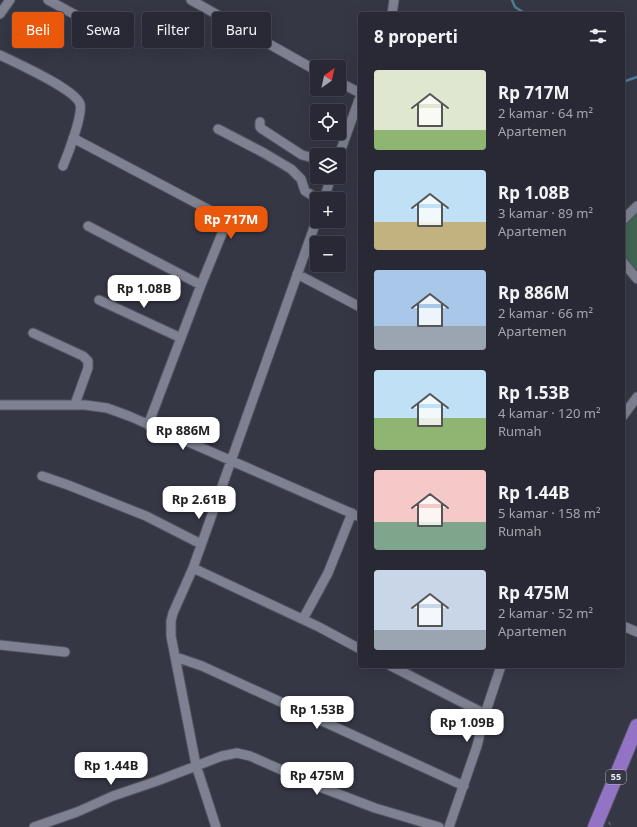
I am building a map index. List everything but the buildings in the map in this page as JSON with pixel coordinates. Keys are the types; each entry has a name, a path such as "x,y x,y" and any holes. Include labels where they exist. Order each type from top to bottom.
{"highway":[{"name":"55","path":"595,827 637,726"}],"street":[{"path":"0,14 10,0"},
{"path":"48,0 72,13"},
{"path":"191,0 310,67"},
{"path":"392,12 394,0"},
{"path":"0,55 62,87 72,94 80,104 80,111 73,138 63,166"},
{"path":"346,85 358,91"},
{"path":"342,148 358,103"},
{"path":"260,122 260,127 262,129 302,155 310,157"},
{"path":"218,129 291,169 301,179 305,190 310,193"},
{"path":"73,138 220,217 223,221 223,231 148,425"},
{"path":"625,218 637,206"},
{"path":"88,226 201,285"},
{"path":"216,827 196,765 171,636 171,621 193,568 230,460 314,228"},
{"path":"625,265 637,280"},
{"path":"297,274 358,306"},
{"path":"99,300 181,338"},
{"path":"33,334 83,356 88,361 88,368 75,404"},
{"path":"625,413 637,397"},
{"path":"0,406 75,404 107,408 129,416 356,515 328,573 303,619"},
{"path":"42,476 146,516 201,544"},
{"path":"193,568 303,619 358,648"},
{"path":"625,627 637,632"},
{"path":"0,645 65,652"},
{"path":"176,657 202,666 464,786"},
{"path":"395,668 485,714"},
{"path":"449,827 477,746 485,714 500,668"},
{"path":"34,827 77,812 113,796 232,753 242,753 375,808 439,827"}],"green space":[{"path":"637,212 637,271 625,257 625,224"}],"waterway":[{"path":"512,0 515,7 523,12"},
{"path":"625,81 637,77"}]}
